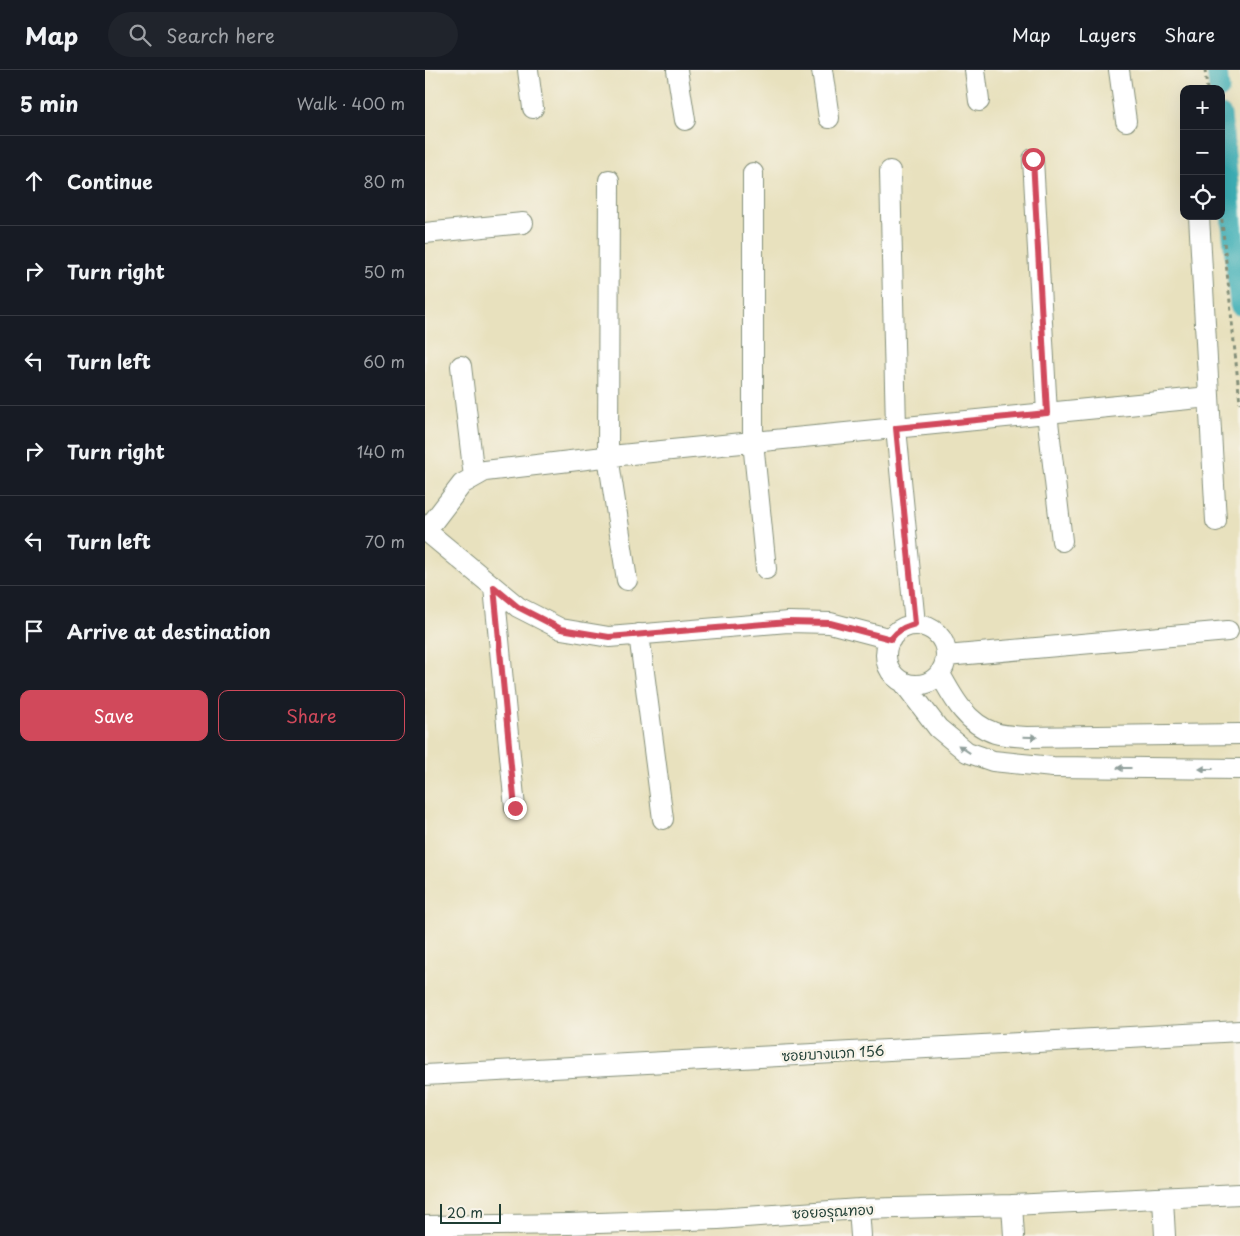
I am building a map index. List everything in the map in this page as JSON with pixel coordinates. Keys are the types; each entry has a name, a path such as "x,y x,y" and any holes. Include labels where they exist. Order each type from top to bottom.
{"street":[{"path":"528,70 533,108"},
{"path":"677,70 685,120"},
{"path":"821,70 829,118"},
{"path":"975,70 979,101"},
{"path":"1119,70 1126,122"},
{"path":"1033,159 1047,413 1062,541"},
{"path":"891,171 896,428 915,624"},
{"path":"753,173 753,442 766,569"},
{"path":"609,180 608,456 627,580"},
{"path":"1199,220 1216,521"},
{"path":"425,233 523,223"},
{"path":"461,366 474,477"},
{"path":"891,639 830,623 796,622 609,637 561,629 518,607 426,530 462,484 485,471 608,456 1209,397"},
{"path":"494,587 515,808"},
{"path":"1240,734 1026,737 995,733 971,721 951,696 943,665 945,646 937,633 925,626 915,624 905,626 897,631 887,648 889,668 903,682 937,728 967,752 993,761 1053,767 1240,769"},
{"path":"903,682 913,685 932,681 943,665 1228,631"},
{"path":"639,634 663,819"},
{"name":"ซอยบางแวก 156","path":"425,1075 1240,1031"},
{"name":"ซอยอรุณทอง","path":"425,1226 569,1230 719,1227 859,1209 1012,1205 1240,1194"},
{"path":"1163,1199 1165,1236"},
{"path":"1012,1205 1014,1236"},
{"path":"859,1209 861,1236"}],"path":[{"path":"1205,70 1207,85"},
{"path":"1222,220 1240,403"}],"waterway":[{"path":"1217,70 1219,85"},
{"path":"1222,130 1240,305"}],"route":[{"path":"515,808 494,587 518,607 561,629 609,637 788,622 830,623 891,639 897,631 905,626 915,624 896,428 1047,413 1033,159"}]}
